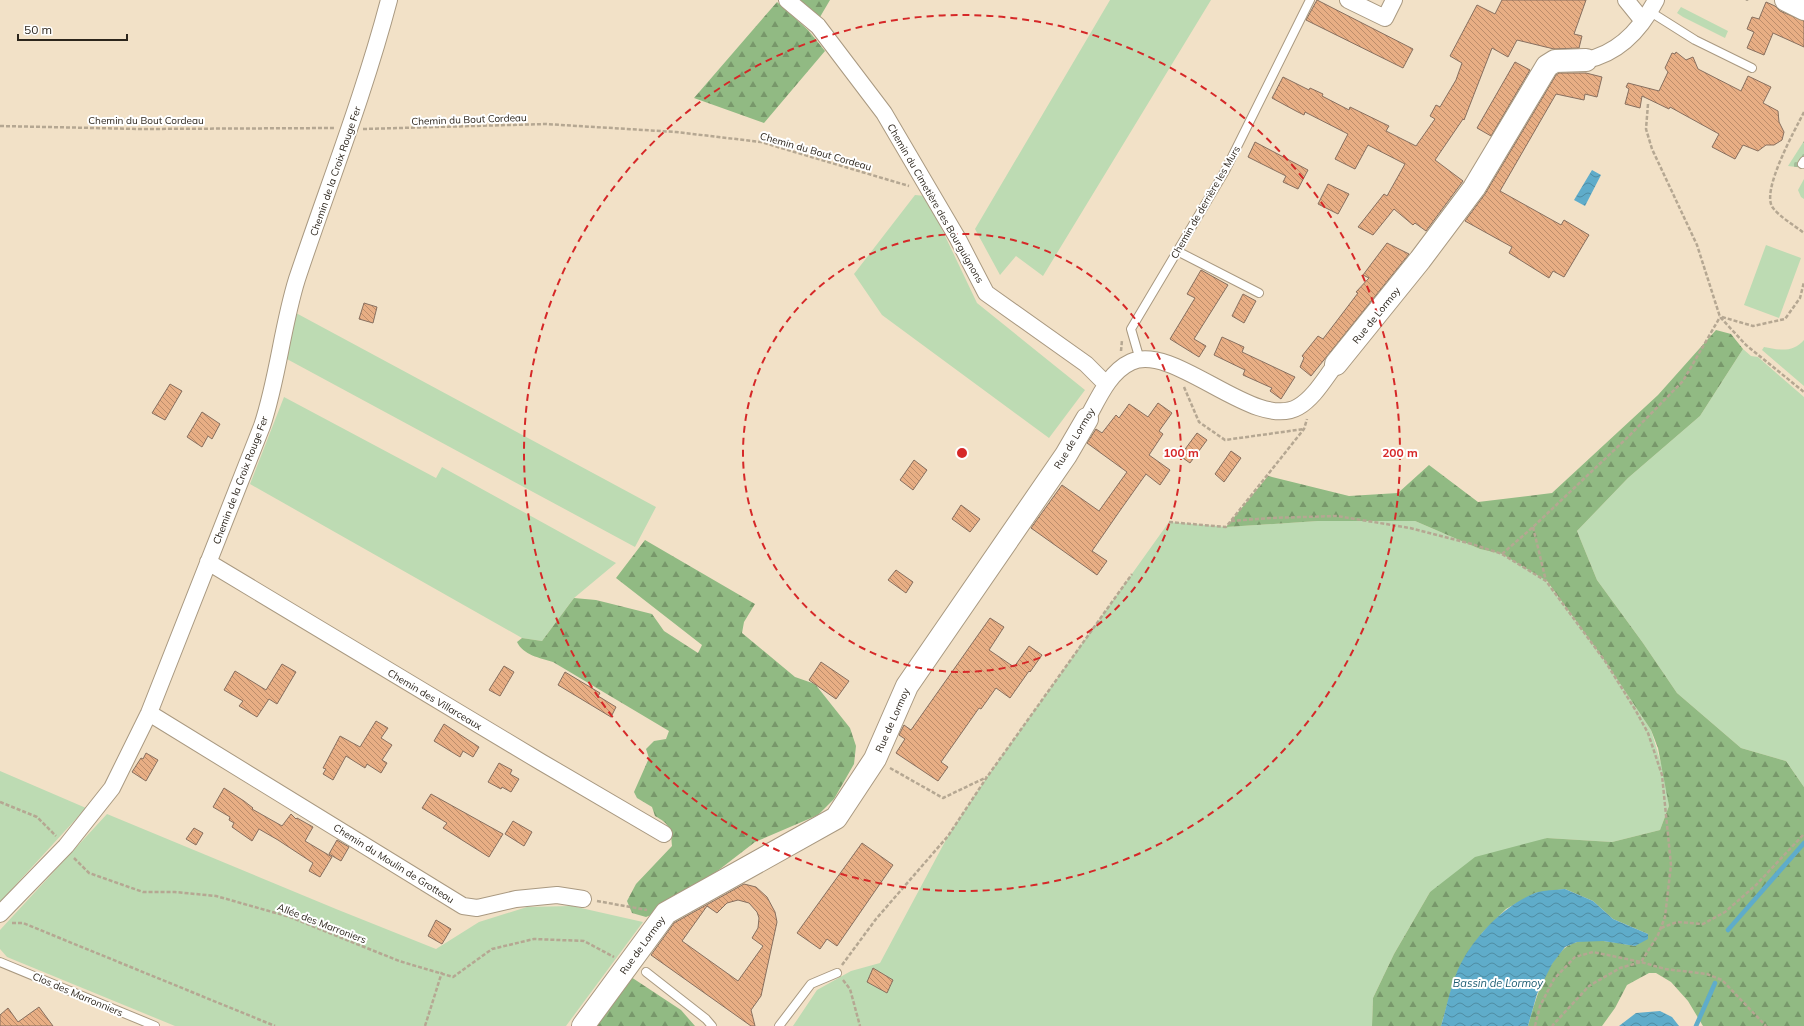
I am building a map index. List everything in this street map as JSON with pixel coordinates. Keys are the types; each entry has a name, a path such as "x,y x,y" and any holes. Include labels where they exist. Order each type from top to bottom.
{"street":[{"name":"Chemin de la Croix Rouge Fer","path":"4,919 66,846 112,788 149,713 262,426 271,399 283,337 297,281 351,128 389,0"},
{"name":"Chemin du Cimetière des Bourguignons","path":"786,0 818,26 884,113 931,192 986,293 1086,364 1106,384"},
{"path":"1348,0 1385,18 1394,0"},
{"path":"1626,0 1650,11"},
{"path":"1786,0 1804,9"},
{"name":"Rue de Lormoy","path":"583,1026 637,968 666,913 836,818 875,759 906,686 1066,455 1106,384 1131,362 1140,360 1160,361 1249,404 1282,411 1297,408 1314,392 1420,260 1474,188 1547,66 1555,61 1586,60 1601,57 1626,40 1650,11"},
{"name":"Chemin des Villarceaux","path":"208,562 664,834"},
{"name":"Chemin du Moulin de Grotteau","path":"149,713 463,906 477,908 516,899 557,894 583,899"}],"lane":[{"name":"Chemin de derrière les Murs","path":"1140,360 1131,329 1225,171 1310,0"},
{"path":"1650,11 1695,40 1752,68"},
{"path":"1177,251 1259,292"},
{"name":"Clos des Marronniers","path":"0,962 155,1026"},
{"path":"637,968 712,1026"},
{"path":"779,1026 811,984 837,972"}],"path":[{"path":"1648,104 1646,129 1652,149 1697,245 1720,317 1746,344 1804,392"},
{"path":"1804,112 1776,172 1769,194 1772,208 1804,234"},
{"name":"Chemin du Bout Cordeau","path":"0,126 142,129 351,128 370,130 546,124 676,132 761,142 931,192"},
{"path":"1720,317 1753,326 1785,319 1800,298 1804,282"},
{"path":"1502,554 1533,527 1629,436 1683,381 1720,317"},
{"path":"1177,368 1199,422 1225,440 1304,429"},
{"path":"1169,522 1226,527 1304,429 1314,392"},
{"path":"1231,521 1337,516 1410,528 1472,544 1502,554 1546,581 1606,661 1648,733 1662,775 1671,865 1665,917 1657,936 1641,962 1620,968 1589,986 1552,1026"},
{"path":"1533,527 1546,581"},
{"path":"860,1026 850,989 837,972 876,919 948,836 987,777 1132,574"},
{"path":"875,759 943,798 987,777"},
{"name":"Allée des Marroniers","path":"0,802 37,817 66,846 76,861 88,873 143,892 175,892 216,896 290,917 399,961 452,976 492,949 534,939 584,941 637,968"},
{"path":"1660,928 1677,922 1703,924 1725,912 1756,884 1804,834"},
{"path":"583,899 666,913"},
{"path":"4,919 23,923 275,1026"},
{"path":"1535,1026 1540,1006 1554,979 1575,958 1593,952 1641,962 1665,969 1707,974 1722,980 1766,1026"},
{"path":"425,1026 442,972"}],"green space":[{"path":"799,0 830,0 820,17"},
{"path":"1110,0 1211,0 1043,276 1016,256 1000,275 975,229"},
{"path":"777,2 808,30 825,51 764,123 694,98"},
{"path":"1681,7 1728,31 1725,38 1677,13"},
{"path":"1804,141 1804,168 1788,166"},
{"path":"1804,179 1804,199 1801,197 1798,190"},
{"path":"915,195 926,196 977,303 1085,390 1049,438 882,315 854,274"},
{"path":"1766,245 1801,258 1779,318 1744,305"},
{"path":"296,313 656,507 635,547 285,358"},
{"path":"1716,330 1731,334 1743,349 1700,416 1628,478 1577,531 1597,580 1677,693 1741,748 1786,761 1804,787 1804,1026 1703,1026 1688,1001 1671,982 1656,973 1649,973 1627,985 1615,1008 1602,1026 1528,1026 1539,990 1545,977 1551,965 1567,946 1584,941 1606,941 1635,946 1648,934 1613,919 1593,901 1565,889 1535,893 1506,909 1482,933 1451,991 1441,1026 1372,1026 1373,998 1394,954 1430,892 1475,857 1547,838 1612,842 1660,830 1669,806 1658,748 1651,730 1605,661 1547,581 1502,554 1480,549 1415,521 1318,521 1226,527 1268,476 1349,496 1398,493 1429,465 1478,502 1552,493 1658,395"},
{"path":"1804,340 1804,386 1762,350 1764,347 1786,350 1795,347"},
{"path":"1743,349 1751,356 1758,357 1804,397 1804,787 1786,761 1741,748 1677,693 1597,580 1577,531 1628,478 1700,416"},
{"path":"284,397 436,478 442,467 616,563 574,598 542,641 522,638 250,484"},
{"path":"1318,521 1415,521 1480,549 1502,554 1546,580 1605,661 1651,730 1664,773 1669,806 1660,830 1612,842 1547,838 1430,892 1394,954 1373,998 1372,1026 793,1026 817,990 851,971 880,963 948,836 987,777 1169,522 1226,527"},
{"path":"645,540 755,604 744,622 742,633 795,677 815,684 850,728 856,746 854,764 834,799 818,815 755,842 664,910 646,917 632,913 627,901 636,884 672,846 672,840 667,825 655,816 652,807 637,798 634,792 649,758 646,749 654,741 666,739 669,731 553,662 528,653 523,650 517,642 522,638 542,641 574,598 596,600 652,614 664,631 698,653 702,645 616,578"},
{"path":"0,771 86,808 0,902"},
{"path":"107,814 436,949 479,922 527,907 572,906 643,922 566,1026 175,1026 7,957 0,949 0,930"},
{"path":"631,977 681,1010 695,1026 596,1026"}],"water":[{"path":"1592,170 1601,175 1585,206 1574,200"},
{"name":"Bassin de Lormoy","path":"1565,889 1593,901 1613,919 1648,934 1648,939 1635,946 1603,941 1577,942 1565,947 1552,964 1537,994 1528,1026 1441,1026 1454,981 1465,956 1471,946 1495,919 1514,904 1535,893"},
{"path":"1660,1011 1672,1017 1679,1026 1619,1026 1636,1013"}],"building":[{"path":"1317,0 1413,49 1403,68 1306,20"},
{"path":"1502,0 1586,0 1574,34 1582,36 1579,48 1554,49 1517,40 1508,57 1492,48 1464,120 1463,119 1435,160 1463,181 1426,231 1415,223 1413,225 1394,209 1373,235 1358,227 1384,194 1387,196 1405,164 1368,145 1355,169 1335,159 1348,134 1305,112 1304,115 1272,98 1283,77 1309,90 1310,88 1323,94 1322,96 1349,110 1350,107 1389,126 1386,131 1416,146 1435,119 1430,116 1436,105 1440,107 1456,80 1462,63 1450,56 1477,5 1495,14"},
{"path":"1766,2 1775,6 1780,11 1804,21 1804,47 1773,33 1764,55 1747,48 1754,32 1747,29 1752,17 1759,19"},
{"path":"1676,52 1686,60 1693,57 1698,69 1741,91 1748,76 1771,87 1763,103 1778,111 1779,122 1784,132 1782,140 1774,145 1766,145 1758,151 1743,145 1735,159 1712,147 1719,134 1670,107 1669,109 1642,96 1640,108 1625,104 1629,89 1626,87 1628,83 1659,91 1668,72 1665,68 1672,53 1675,54"},
{"path":"1515,62 1530,70 1491,136 1477,128"},
{"path":"1559,73 1586,73 1602,77 1597,97 1585,94 1584,100 1556,94 1500,191 1561,225 1564,220 1589,235 1564,277 1553,271 1549,278 1509,253 1512,247 1465,221 1485,194 1556,75"},
{"path":"1255,142 1308,170 1298,189 1283,182 1286,176 1248,157"},
{"path":"1328,184 1349,194 1338,214 1318,204"},
{"path":"1387,243 1409,254 1311,376 1300,367 1304,358 1302,356 1318,336 1323,339 1358,293 1356,292 1369,278 1363,275"},
{"path":"1201,270 1228,285 1194,339 1206,346 1199,357 1170,339 1195,298 1187,294"},
{"path":"1243,294 1256,301 1244,323 1232,316"},
{"path":"364,303 377,307 373,323 359,319"},
{"path":"1222,337 1244,347 1242,352 1295,377 1281,399 1270,391 1272,388 1243,375 1245,370 1214,355"},
{"path":"170,384 182,391 165,420 152,413"},
{"path":"1158,403 1172,413 1159,431 1163,434 1149,455 1170,470 1160,485 1146,474 1119,512 1092,551 1107,561 1097,575 1031,528 1062,485 1099,511 1127,472 1087,443 1096,429 1102,433 1116,415 1119,418 1129,404 1148,417"},
{"path":"202,412 220,424 212,439 208,436 202,447 187,437"},
{"path":"1197,433 1207,440 1190,463 1180,456"},
{"path":"1231,451 1241,458 1224,482 1215,474"},
{"path":"914,460 927,470 913,490 900,480"},
{"path":"961,505 980,519 970,532 952,519"},
{"path":"896,570 913,582 906,593 888,580"},
{"path":"990,618 1004,627 989,650 1014,667 1029,646 1042,655 1010,698 996,688 981,709 979,708 941,762 948,767 938,781 896,753 905,739 899,735 904,725 911,730"},
{"path":"821,662 849,681 836,699 809,680"},
{"path":"282,664 296,672 277,704 269,699 257,717 239,706 243,701 224,690 235,671 266,690"},
{"path":"504,666 514,672 500,696 489,690"},
{"path":"565,672 600,693 598,696 616,707 611,717 558,685"},
{"path":"376,721 388,728 381,738 392,745 382,760 387,763 381,773 367,764 365,768 346,756 333,780 323,774 326,769 323,768 340,736 360,747"},
{"path":"444,724 479,747 473,757 463,751 460,757 434,741"},
{"path":"146,753 158,760 146,781 132,772"},
{"path":"499,763 512,770 510,774 519,779 511,792 502,787 501,789 488,782"},
{"path":"224,788 244,801 253,808 252,809 282,826 291,814 296,819 297,818 313,827 305,841 332,857 320,877 309,871 313,863 259,829 252,841 232,827 234,823 229,820 230,817 213,807"},
{"path":"431,794 503,834 489,857 443,828 447,823 422,808"},
{"path":"513,821 532,832 524,846 505,834"},
{"path":"194,828 203,833 196,845 186,839"},
{"path":"337,840 349,847 341,861 329,854"},
{"path":"862,843 893,865 837,946 827,939 820,949 797,933"},
{"path":"744,884 756,887 767,897 775,912 777,922 761,996 751,1010 755,1026 751,1026 651,955 674,923","holes":["738,900 749,903 757,912 759,918 758,928 752,938 763,946 738,981 682,941 707,906 717,913 727,903"]},
{"path":"436,920 451,929 442,944 428,936"},
{"path":"873,968 893,980 887,993 867,982"},
{"path":"39,1007 53,1026 0,1026 0,1015 8,1008 18,1022"}],"waterway":[{"path":"1728,930 1804,843"},
{"path":"1696,1026 1715,983"}]}
